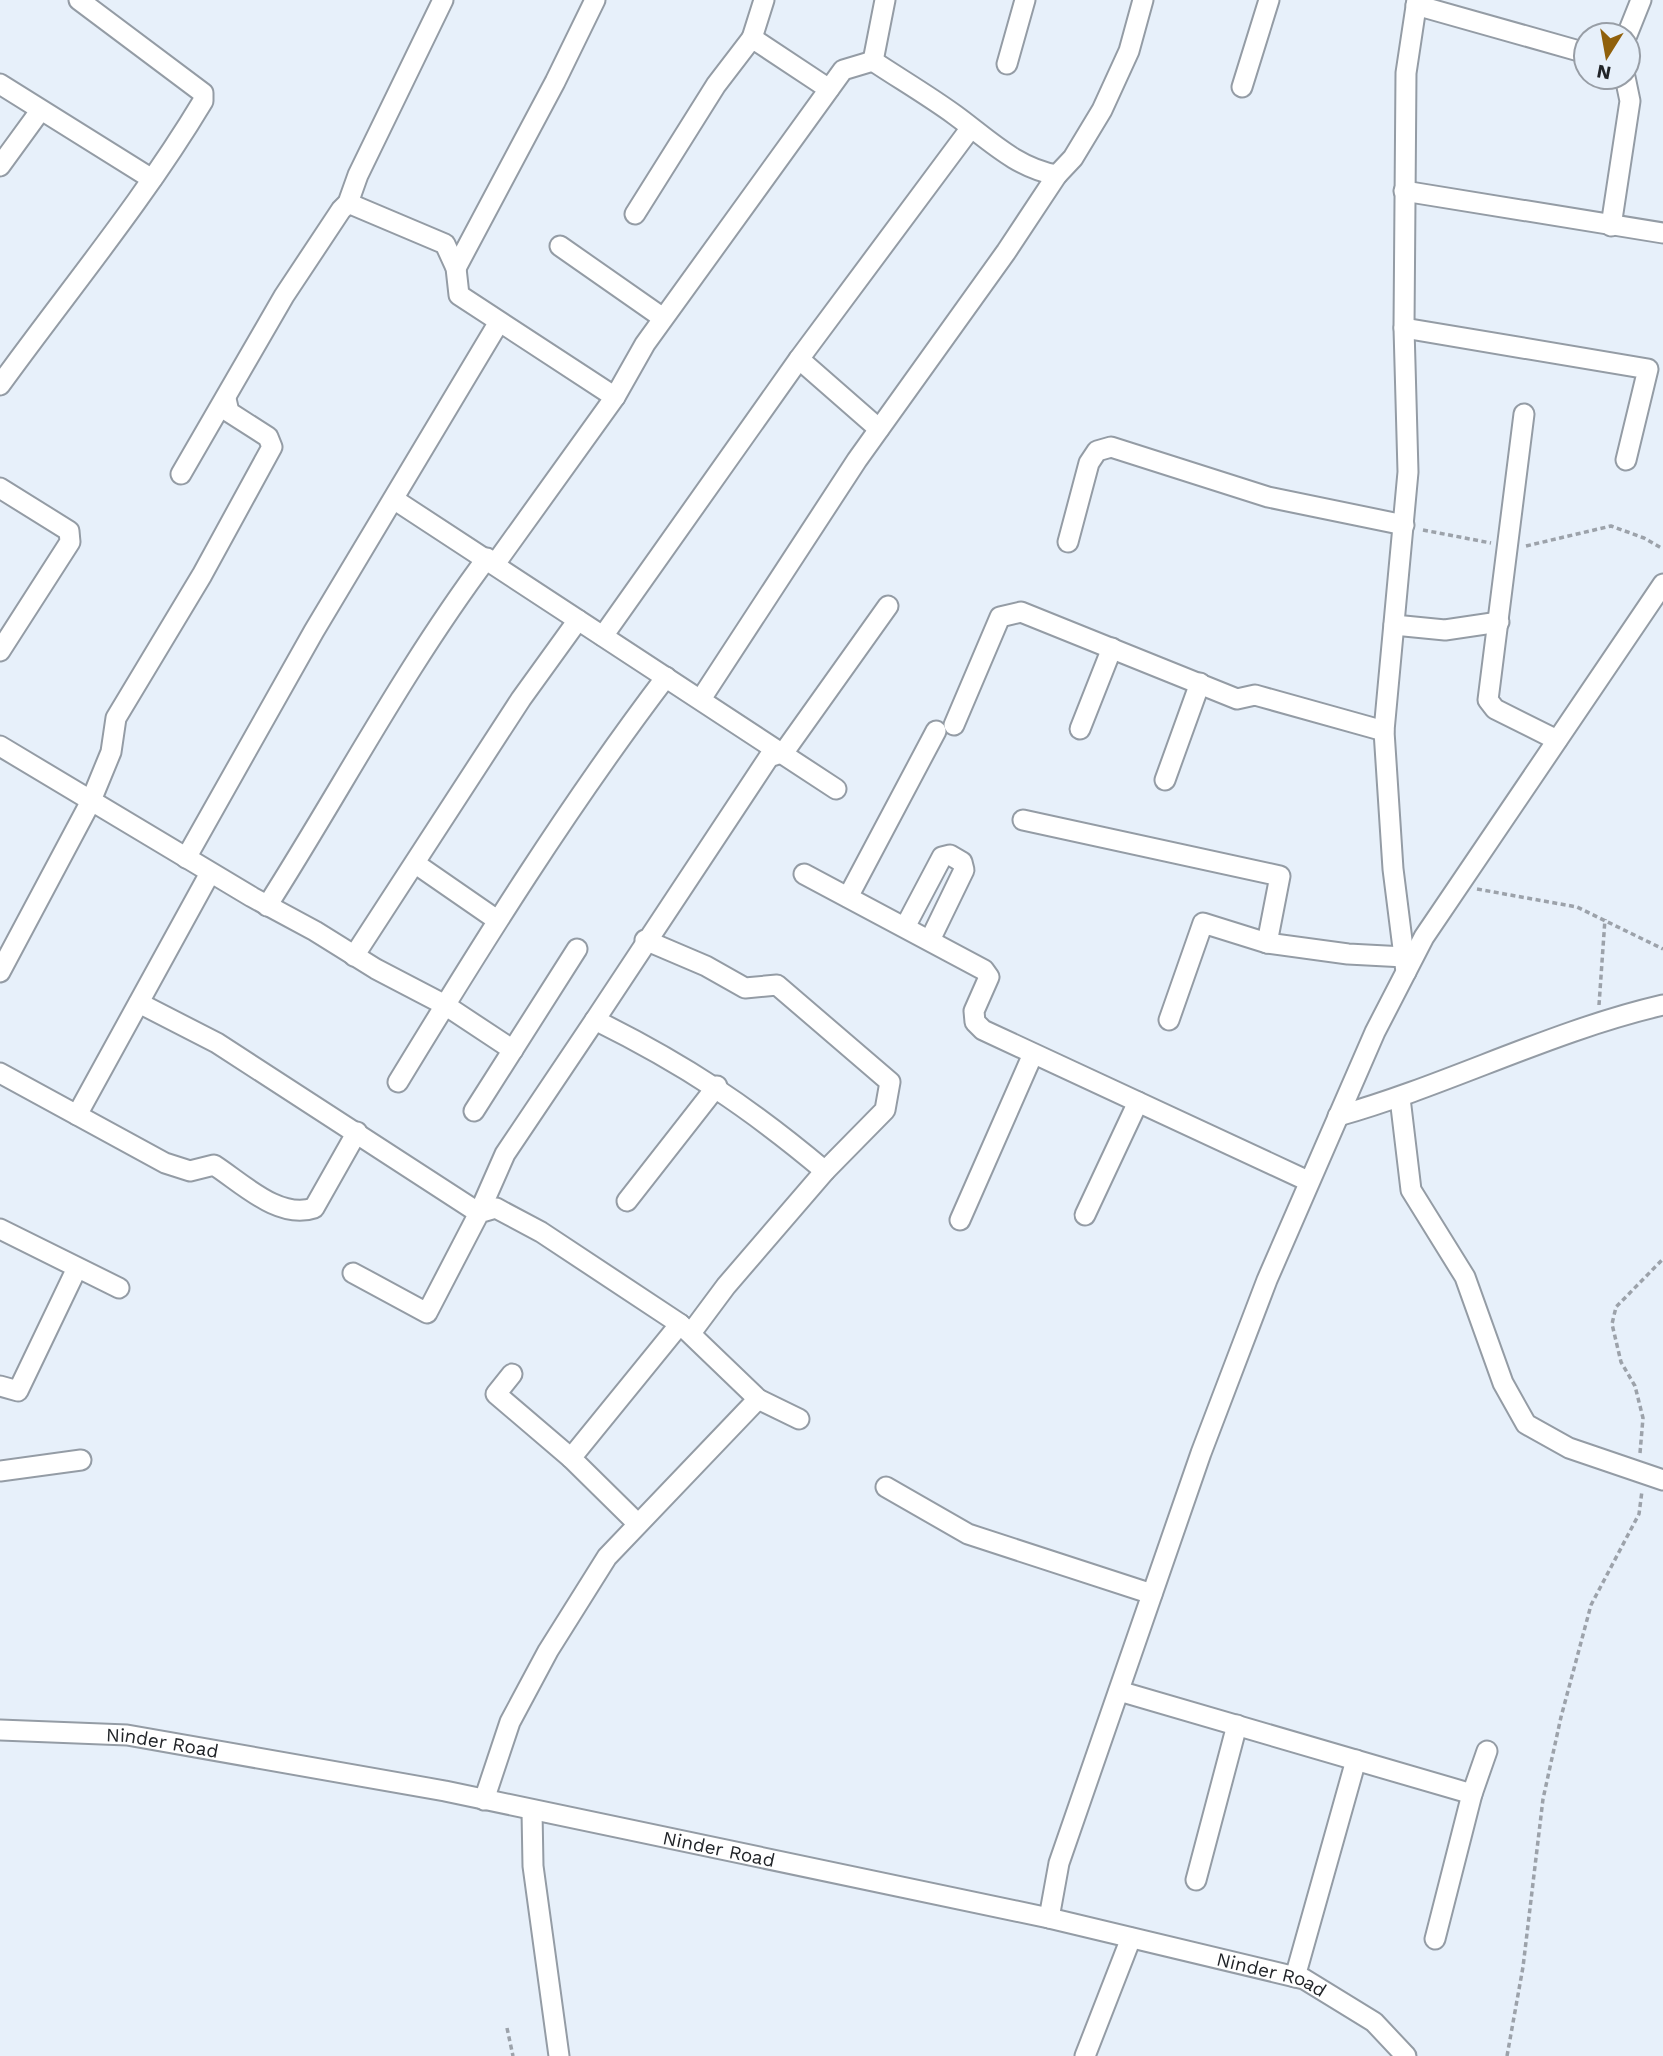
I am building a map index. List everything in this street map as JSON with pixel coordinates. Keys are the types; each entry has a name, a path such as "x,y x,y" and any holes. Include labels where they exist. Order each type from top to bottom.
{"street":[{"path":"0,385 152,180 203,101 203,93 79,0"},
{"path":"181,474 284,296 348,202 358,175 443,0"},
{"path":"456,268 549,94 595,0"},
{"path":"635,214 716,85 752,38 764,0"},
{"path":"873,61 885,0"},
{"path":"1007,64 1025,0"},
{"path":"701,699 879,429 1006,253 1057,175 1073,158 1102,110 1129,51 1143,0"},
{"path":"1242,87 1269,0"},
{"path":"1633,21 1641,0"},
{"path":"1405,964 1393,869 1384,731 1408,472 1404,328 1406,73 1417,2 1572,49"},
{"path":"752,38 829,89"},
{"path":"267,906 442,618 491,561 615,397 663,318 843,70 873,61"},
{"path":"873,61 1035,171 1057,175"},
{"path":"0,84 152,180"},
{"path":"1611,226 1630,101 1628,91"},
{"path":"0,166 40,111"},
{"path":"603,636 799,359 970,129"},
{"path":"1404,191 1663,233"},
{"path":"348,202 445,244 456,268 459,295 615,397"},
{"path":"560,246 663,318"},
{"path":"186,859 314,631 395,500 499,322"},
{"path":"1404,328 1648,369 1626,460"},
{"path":"799,359 879,429"},
{"path":"0,972 90,803 111,752 116,718 202,575 272,447 268,437 229,412 226,399"},
{"path":"1524,414 1489,700 1495,709 1557,740"},
{"path":"1068,542 1089,463 1097,451 1111,447 1268,497 1404,525"},
{"path":"0,488 69,531 70,541 0,651"},
{"path":"395,500 784,752 836,789"},
{"path":"1049,1918 1059,1863 1201,1453 1308,1181 1405,964 1624,637 1663,584"},
{"path":"353,1273 427,1313 479,1213 505,1154 769,757 784,752 888,606"},
{"path":"848,897 945,728 1000,617 1010,612 1020,612 1237,699 1255,695 1384,731"},
{"path":"354,956 521,699 578,620"},
{"path":"1394,625 1445,630 1499,622"},
{"path":"1080,729 1112,648"},
{"path":"398,1082 497,920 616,743 666,677"},
{"path":"1165,780 1200,684"},
{"path":"0,746 90,803 444,1005 513,1050"},
{"path":"1023,820 1280,876 1267,943"},
{"path":"905,927 942,857 950,855 962,862 964,870 930,940"},
{"path":"416,864 497,920"},
{"path":"78,1115 211,873"},
{"path":"804,874 984,970 989,977 974,1011 975,1022 990,1034 1308,1181"},
{"path":"1169,1020 1203,923 1267,943 1405,964"},
{"path":"571,1458 825,1171 885,1110 890,1082 777,985 745,988 706,966 645,940"},
{"path":"474,1111 577,949"},
{"path":"139,1003 217,1043 479,1213 496,1208 541,1232 685,1328 758,1399 799,1419"},
{"path":"1338,1116 1400,1098 1598,1021 1663,1005"},
{"path":"595,1020 664,1054 717,1086 825,1171"},
{"path":"960,1220 1033,1054"},
{"path":"0,1073 165,1163 190,1171 214,1165 279,1207 292,1212 314,1208 357,1132"},
{"path":"626,1201 717,1086"},
{"path":"1400,1098 1411,1189 1465,1277 1503,1382 1526,1424 1569,1448 1654,1477"},
{"path":"1085,1215 1138,1102"},
{"path":"0,1229 119,1288"},
{"path":"0,1386 18,1391 77,1268"},
{"path":"512,1374 496,1394 571,1458 638,1524"},
{"path":"484,1800 510,1722 548,1651 607,1557 758,1399"},
{"path":"0,1471 81,1460"},
{"path":"886,1487 968,1534 1152,1594"},
{"path":"1119,1691 1472,1794"},
{"path":"1196,1880 1237,1725"},
{"name":"Ninder Road","path":"0,1730 127,1735 484,1800 1049,1918 1304,1979 1374,2022 1406,2056"},
{"path":"1435,1940 1472,1794 1487,1751"},
{"path":"1295,1977 1356,1760"},
{"path":"532,1811 533,1866 559,2056"},
{"path":"1085,2056 1131,1938"}],"path":[{"path":"1404,525 1447,537 1527,546 1611,526 1644,538 1663,549"},
{"path":"1459,887 1577,907 1663,949"},
{"path":"1598,1021 1605,919"},
{"path":"1507,2056 1523,1967 1543,1799 1561,1717 1591,1605 1640,1514 1654,1477 1640,1459 1643,1418 1635,1386 1621,1362 1612,1324 1616,1307 1663,1259"},
{"path":"507,2028 513,2056"}]}
